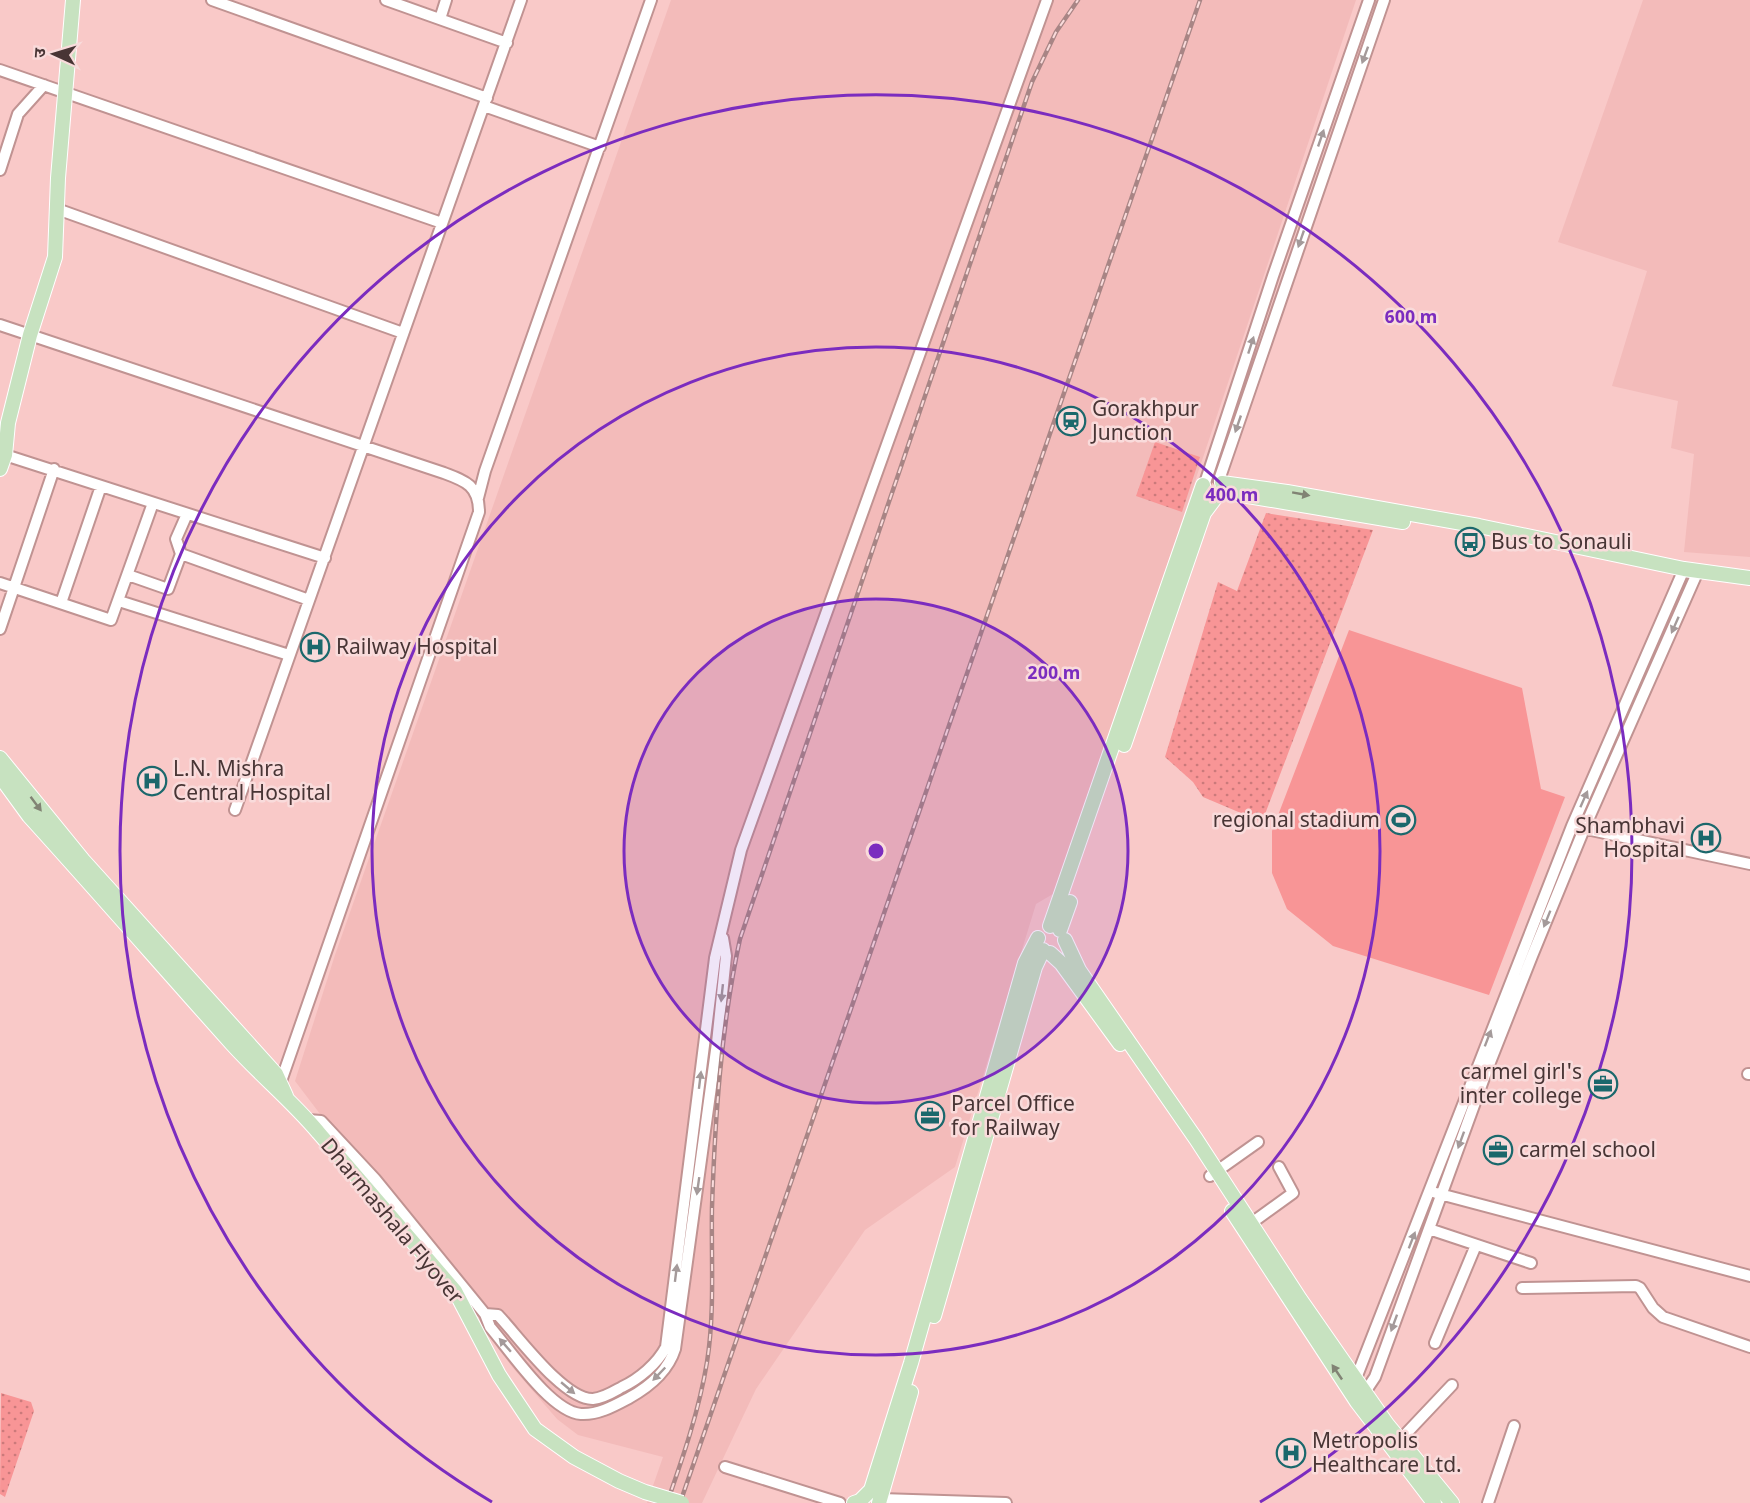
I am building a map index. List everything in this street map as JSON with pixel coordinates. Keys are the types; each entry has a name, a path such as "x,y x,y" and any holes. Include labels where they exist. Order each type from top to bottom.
{"main road":[{"path":"0,469 5,455 8,423 30,334 55,257 73,0"},
{"path":"0,437 8,423"},
{"path":"854,1503 860,1501 871,1490 911,1363 1025,963 1044,947 1062,947 1058,932 1215,486 1287,492 1499,530 1690,574 1750,585"},
{"path":"1690,574 1750,578"},
{"path":"0,758 83,860 281,1090"},
{"path":"0,776 28,816 281,1090"},
{"path":"1058,932 1041,932 1044,947 1060,963 1214,1174"},
{"path":"1058,932 1079,970 1247,1226 1434,1503"},
{"path":"880,1501 1035,967 1044,947"},
{"name":"Dharmashala Flyover","path":"281,1090 455,1291 499,1376 535,1429 574,1456 611,1477 645,1492 682,1503"},
{"path":"1357,1392 1452,1503"}],"street":[{"path":"212,0 600,147"},
{"path":"386,0 507,43"},
{"path":"440,19 446,0"},
{"path":"235,810 521,0"},
{"path":"478,499 485,471 651,0"},
{"path":"485,1314 498,1315 569,1391 591,1399 605,1396 630,1384 661,1356 668,1339 715,958 723,935 741,850 1047,0"},
{"path":"1215,486 1273,276 1370,0"},
{"path":"1215,486 1384,0"},
{"path":"0,70 442,223"},
{"path":"0,170 18,114 44,85"},
{"path":"57,209 403,333"},
{"path":"0,325 466,481 478,494 479,512 281,1090"},
{"path":"5,455 325,558"},
{"path":"0,629 54,469"},
{"path":"61,603 101,486"},
{"path":"0,583 111,620 153,503"},
{"path":"128,575 168,589 181,554 176,539 187,514"},
{"path":"181,554 309,600"},
{"path":"1357,1392 1552,893 1572,826 1690,574"},
{"path":"1552,893 1584,829 1690,574"},
{"path":"119,601 289,655"},
{"path":"1572,826 1750,864"},
{"path":"308,1120 321,1121 375,1179 485,1314 490,1327 558,1405 569,1412 594,1414 632,1397 655,1380 672,1359 677,1342 717,1043 726,956 723,935"},
{"path":"1214,1174 1258,1142"},
{"path":"1247,1226 1293,1193 1279,1167"},
{"path":"1357,1392 1375,1377 1429,1229 1436,1193"},
{"path":"1436,1193 1750,1276"},
{"path":"1429,1229 1531,1263"},
{"path":"1435,1343 1476,1245"},
{"path":"1522,1288 1636,1286 1663,1317 1750,1347"},
{"path":"1400,1440 1452,1385"},
{"path":"1488,1503 1514,1426"},
{"path":"725,1467 840,1503"},
{"path":"880,1501 1005,1503"}],"shaded area":[{"path":"671,0 1356,0 1058,891 1036,904 955,1167 865,1230 756,1389 702,1503 647,1503 663,1457 578,1435 557,1419 513,1368 295,1081 335,955"},
{"path":"1643,0 1750,0 1750,557 1684,552 1694,454 1671,448 1678,401 1612,386 1647,271 1558,242"},
{"path":"1155,442 1200,457 1182,512 1136,496"},
{"path":"1266,513 1373,530 1262,822 1203,797 1193,782 1165,757 1218,582 1237,591"},
{"path":"1349,630 1522,688 1541,789 1565,797 1489,995 1333,946 1287,909 1272,873 1272,831"},
{"path":"1,1393 31,1402 34,1411 5,1497 0,1494"}],"railway":[{"path":"667,1503 695,1416 707,1362 712,1305 712,1207 717,1106 728,1005 740,939 1032,82 1056,32 1078,0"},
{"path":"680,1503 1200,0"}],"place":[{"name":"Gorakhpur Junction","path":"1071,421"},
{"name":"Bus to Sonauli","path":"1470,542"},
{"name":"Railway Hospital","path":"315,647"},
{"name":"L.N. Mishra Central Hospital","path":"152,781"},
{"name":"regional stadium","path":"1401,820"},
{"name":"Shambhavi Hospital","path":"1706,838"},
{"name":"carmel girl's inter college","path":"1603,1084"},
{"name":"Parcel Office for Railway","path":"930,1116"},
{"name":"carmel school","path":"1498,1150"},
{"name":"Metropolis Healthcare Ltd.","path":"1291,1453"}]}
